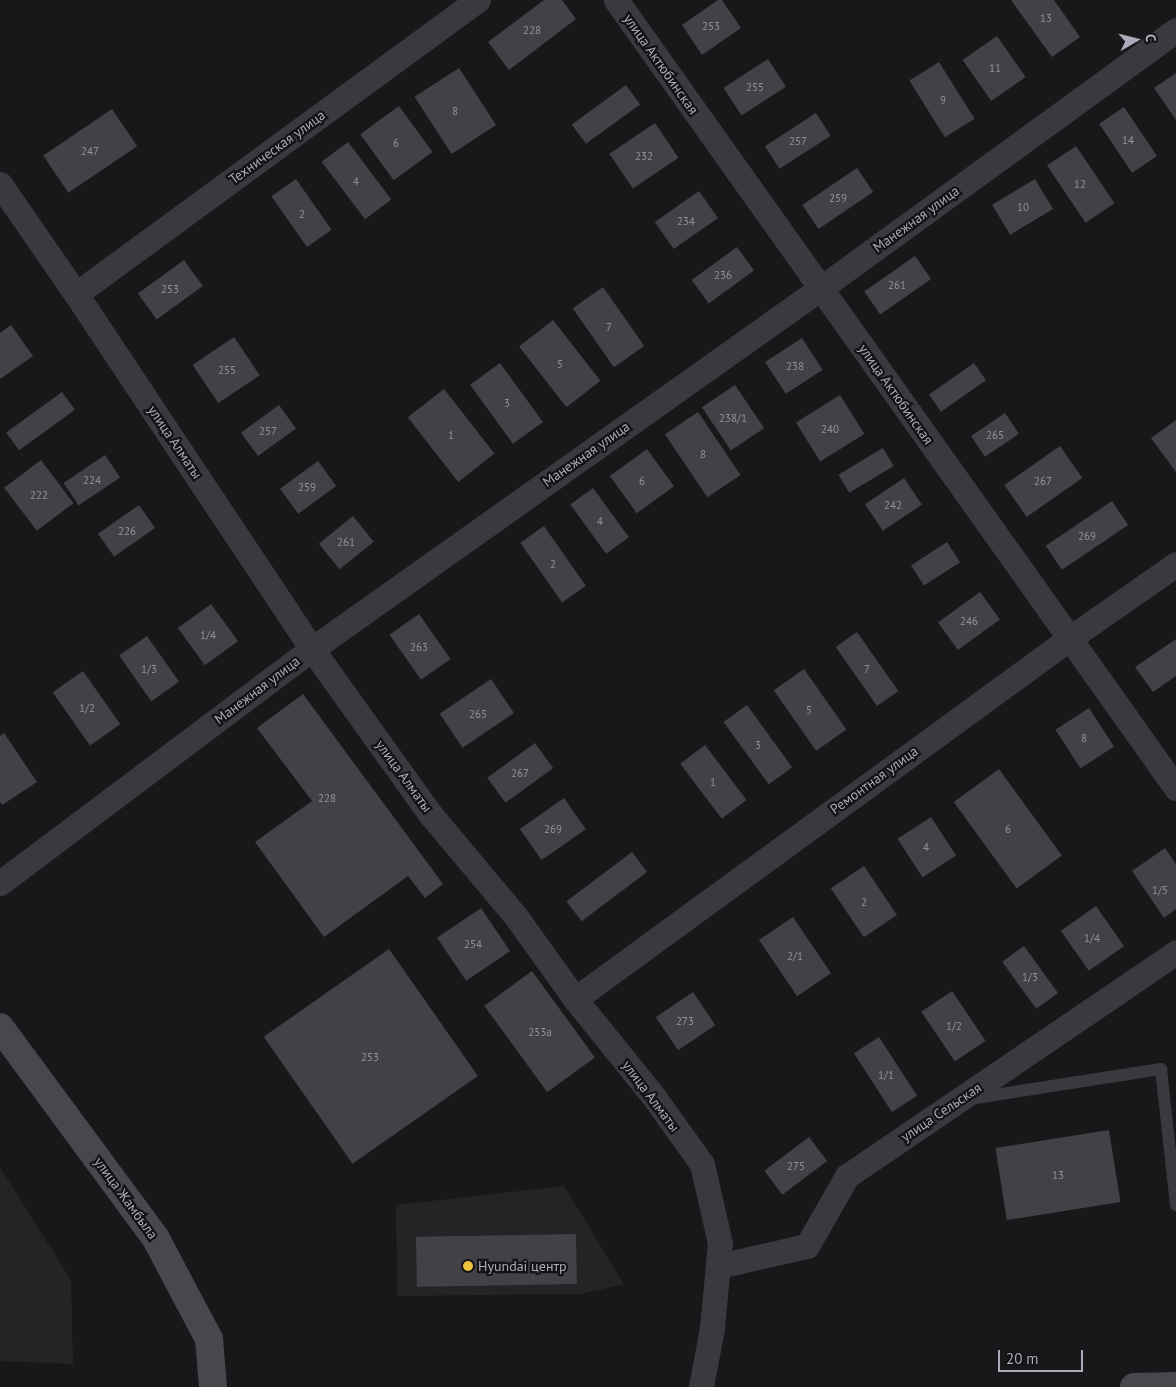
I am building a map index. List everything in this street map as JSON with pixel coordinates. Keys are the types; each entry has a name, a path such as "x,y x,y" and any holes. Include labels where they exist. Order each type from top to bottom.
{"street":[{"name":"Техническая улица","path":"76,294 478,0"},
{"name":"улица Актюбинская","path":"616,0 1176,788"},
{"name":"Манежная улица","path":"0,883 312,649 821,288 1176,30"},
{"name":"улица Алматы","path":"0,184 76,294 312,649 431,815 517,918 575,999 654,1097 702,1164 720,1243 712,1328 701,1387"},
{"name":"Ремонтная улица","path":"575,999 1070,638 1176,564"},
{"name":"улица Сельская","path":"718,1266 807,1246 847,1176 1176,952"},
{"name":"улица Жамбыла","path":"0,1027 155,1237 209,1339 213,1387"},
{"path":"1134,1387 1176,1386"}],"lane":[{"path":"957,1101 1161,1070 1176,1205"}],"shaded area":[{"path":"0,1167 71,1280 73,1364 0,1361"},
{"path":"564,1186 624,1284 582,1294 397,1296 396,1205"}],"building":[{"path":"544,0 562,0 576,19 509,70 488,42"},
{"path":"718,0 722,0 741,28 702,55 682,25"},
{"path":"1011,0 1054,0 1080,37 1052,57"},
{"path":"997,36 1026,77 991,101 963,60"},
{"path":"768,59 786,87 742,116 724,88"},
{"path":"939,62 975,119 945,137 909,81"},
{"path":"459,68 496,125 452,154 415,97"},
{"path":"1176,73 1176,120 1154,88"},
{"path":"626,85 640,104 586,144 572,124"},
{"path":"399,106 433,152 394,180 360,134"},
{"path":"1124,107 1157,156 1132,173 1099,124"},
{"path":"112,109 137,146 68,193 43,155"},
{"path":"816,113 831,136 780,169 765,146"},
{"path":"655,123 678,158 633,189 609,154"},
{"path":"348,142 391,200 365,219 322,162"},
{"path":"1076,146 1115,203 1086,223 1047,166"},
{"path":"857,168 873,192 819,229 802,205"},
{"path":"296,179 332,230 307,247 271,196"},
{"path":"1035,179 1053,209 1010,235 992,205"},
{"path":"699,191 718,218 674,249 655,222"},
{"path":"737,247 754,270 709,303 692,280"},
{"path":"915,256 931,279 880,314 864,292"},
{"path":"184,260 203,286 157,319 138,294"},
{"path":"603,287 644,346 614,367 573,308"},
{"path":"553,320 600,381 567,407 519,346"},
{"path":"11,325 33,356 0,379 0,333"},
{"path":"234,337 260,375 218,403 193,365"},
{"path":"802,338 823,370 786,394 765,362"},
{"path":"500,363 543,422 513,444 470,385"},
{"path":"974,363 986,380 941,412 929,395"},
{"path":"735,385 764,428 731,450 702,407"},
{"path":"444,389 494,454 458,482 408,417"},
{"path":"62,392 75,410 19,450 6,433"},
{"path":"840,395 864,434 820,462 796,423"},
{"path":"279,405 296,428 258,456 241,433"},
{"path":"698,412 740,475 707,497 665,434"},
{"path":"1005,413 1019,434 985,457 971,436"},
{"path":"1176,420 1176,472 1151,438"},
{"path":"1060,446 1082,478 1027,517 1004,485"},
{"path":"883,448 894,466 849,493 838,475"},
{"path":"647,449 674,486 637,513 610,476"},
{"path":"105,455 120,477 79,505 64,483"},
{"path":"41,460 73,503 37,531 4,488"},
{"path":"318,461 336,486 298,514 280,489"},
{"path":"904,478 922,505 883,531 865,504"},
{"path":"593,488 629,537 606,554 570,504"},
{"path":"1112,501 1128,525 1062,570 1046,546"},
{"path":"139,505 155,528 114,557 98,534"},
{"path":"353,516 374,542 340,569 319,544"},
{"path":"544,526 586,586 562,602 520,543"},
{"path":"947,542 960,562 924,586 911,565"},
{"path":"980,592 1000,620 958,650 938,623"},
{"path":"211,604 238,641 205,665 178,628"},
{"path":"419,614 451,659 421,680 390,635"},
{"path":"857,632 898,691 877,706 836,647"},
{"path":"147,636 179,682 151,701 119,656"},
{"path":"1176,639 1176,676 1153,692 1135,667"},
{"path":"804,669 846,730 816,751 774,690"},
{"path":"83,671 120,724 90,745 53,692"},
{"path":"491,679 514,713 463,748 440,714"},
{"path":"303,694 443,884 425,898 408,876 324,937 255,842 312,801 257,728"},
{"path":"747,705 792,767 769,784 724,722"},
{"path":"1089,708 1114,747 1081,768 1055,730"},
{"path":"4,733 37,782 2,805 0,802 0,736"},
{"path":"535,743 553,768 505,803 487,778"},
{"path":"705,745 747,800 722,819 680,764"},
{"path":"999,769 1062,856 1017,888 954,802"},
{"path":"564,798 586,829 542,860 520,829"},
{"path":"931,817 956,856 923,877 897,839"},
{"path":"1165,848 1176,864 1176,909 1164,918 1132,871"},
{"path":"632,852 647,872 582,921 567,901"},
{"path":"864,866 897,915 864,937 831,888"},
{"path":"1096,906 1124,946 1089,971 1061,931"},
{"path":"481,908 510,951 466,981 437,938"},
{"path":"793,917 831,973 797,996 759,940"},
{"path":"1024,946 1058,993 1036,1009 1002,962"},
{"path":"389,949 478,1076 353,1164 264,1037"},
{"path":"532,971 595,1058 547,1092 484,1006"},
{"path":"952,991 986,1041 955,1061 921,1012"},
{"path":"693,992 715,1025 678,1050 656,1017"},
{"path":"879,1037 917,1096 892,1112 854,1053"},
{"path":"1109,1130 1120,1202 1007,1220 995,1148"},
{"path":"809,1137 827,1161 782,1195 764,1171"},
{"path":"576,1234 577,1284 417,1287 416,1237"}],"place":[{"name":"Hyundai центр","path":"468,1266"}]}
